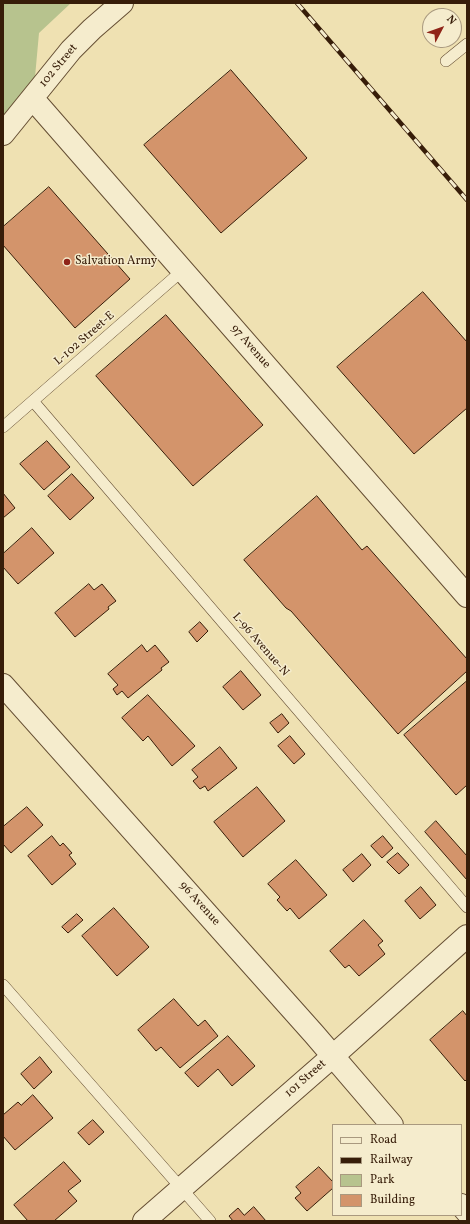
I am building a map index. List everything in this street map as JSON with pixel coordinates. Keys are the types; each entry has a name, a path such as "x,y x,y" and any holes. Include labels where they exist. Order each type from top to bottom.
{"street":[{"name":"102 Street","path":"3,134 33,99 71,50 92,29 122,3"},
{"name":"97 Avenue","path":"33,99 467,596"},
{"name":"96 Avenue","path":"3,685 333,1056 391,1124"},
{"name":"101 Street","path":"144,1221 333,1056 467,936"}],"lane":[{"path":"446,61 467,44"},
{"name":"L-102 Street-E","path":"3,427 183,270"},
{"name":"L-96 Avenue-N","path":"33,401 467,907"},
{"path":"3,985 210,1221"}],"green space":[{"path":"3,3 71,3 39,33 33,99 3,134"}],"building":[{"path":"231,70 307,158 221,233 144,145"},
{"name":"Salvation Army","path":"49,187 130,279 75,328 3,245 3,227"},
{"path":"423,292 467,342 467,408 414,454 337,367"},
{"path":"166,315 263,425 193,486 96,376"},
{"path":"47,441 70,467 44,490 20,464"},
{"path":"72,474 94,498 70,520 48,496"},
{"path":"3,493 15,508 3,518"},
{"path":"317,496 362,550 367,546 467,659 467,671 398,734 291,611 286,608 244,560"},
{"path":"32,528 54,553 18,584 3,567 3,554"},
{"path":"89,584 94,590 102,584 116,601 108,607 109,609 75,637 55,613"},
{"path":"200,622 208,631 197,642 189,632"},
{"path":"142,645 147,652 155,645 169,662 161,668 162,670 128,698 122,691 117,695 113,689 118,685 108,674"},
{"path":"241,671 261,695 243,710 223,687"},
{"path":"467,681 467,785 456,795 404,735"},
{"path":"148,695 195,746 172,766 148,736 143,741 122,718"},
{"path":"282,714 289,723 278,733 270,723"},
{"path":"290,736 305,754 294,764 278,746"},
{"path":"220,747 237,768 208,791 205,786 200,789 193,781 198,777 192,770"},
{"path":"257,787 285,821 243,857 214,822"},
{"path":"27,807 43,825 11,853 3,844 3,827"},
{"path":"436,821 467,856 467,880 425,832"},
{"path":"52,836 60,846 63,843 72,853 69,855 76,864 52,885 28,856"},
{"path":"383,836 393,848 382,858 371,846"},
{"path":"398,853 409,865 399,874 387,862"},
{"path":"362,854 371,865 353,882 343,870"},
{"path":"296,860 327,895 299,919 290,908 287,911 277,900 280,897 268,884"},
{"path":"421,887 436,905 420,919 405,901"},
{"path":"114,908 149,947 117,976 82,936"},
{"path":"77,914 83,920 68,933 62,927"},
{"path":"364,920 383,941 378,945 385,954 359,976 349,965 345,968 330,951"},
{"path":"174,999 198,1026 205,1020 218,1036 180,1068 161,1047 156,1051 138,1030"},
{"path":"463,1011 467,1016 467,1079 465,1081 430,1040"},
{"path":"228,1036 255,1066 232,1086 218,1069 198,1087 185,1073"},
{"path":"40,1057 52,1072 34,1089 21,1074"},
{"path":"33,1095 53,1118 15,1150 3,1136 3,1115 18,1102 21,1105"},
{"path":"93,1120 104,1132 89,1145 78,1133"},
{"path":"64,1162 81,1181 68,1191 77,1201 54,1221 28,1221 14,1205"},
{"path":"319,1167 332,1181 332,1189 307,1211 295,1198 301,1193 296,1187"},
{"path":"254,1207 266,1221 233,1221 229,1216 238,1208 244,1215"}],"railway":[{"path":"297,3 467,200"}],"place":[{"name":"Salvation Army","path":"67,262"}]}
